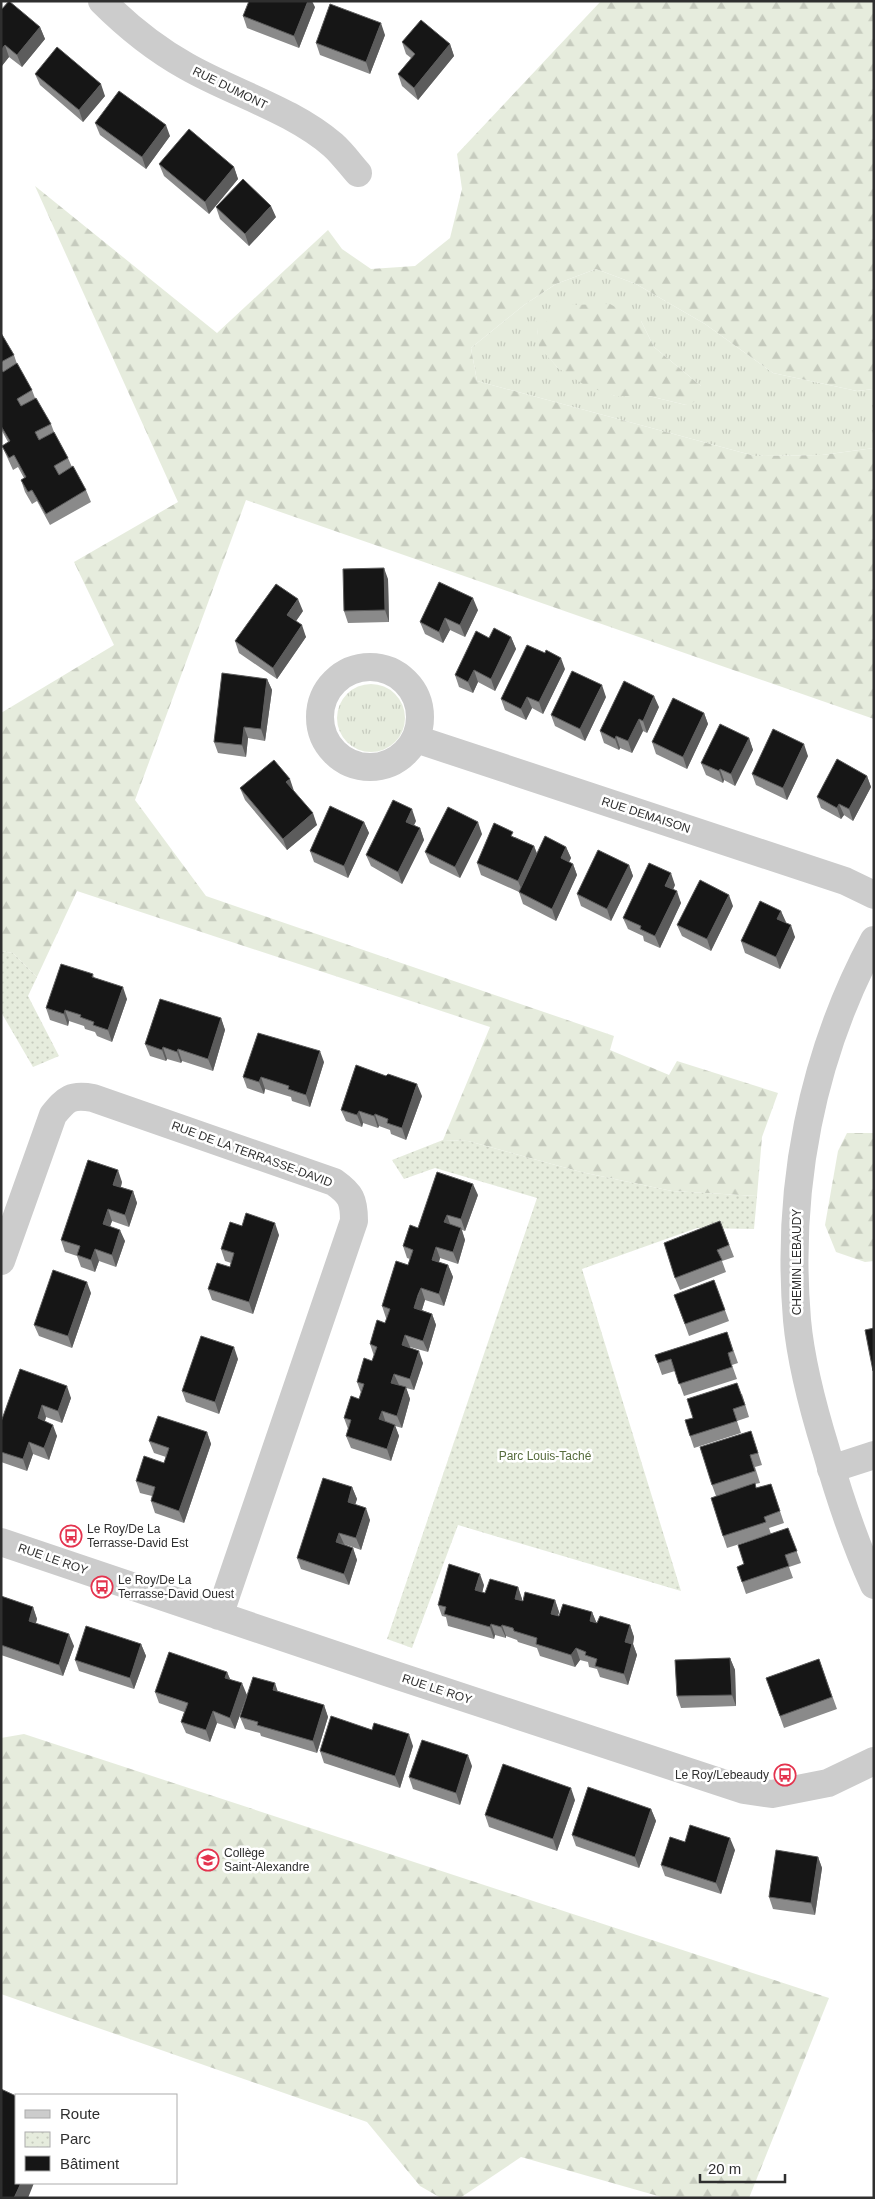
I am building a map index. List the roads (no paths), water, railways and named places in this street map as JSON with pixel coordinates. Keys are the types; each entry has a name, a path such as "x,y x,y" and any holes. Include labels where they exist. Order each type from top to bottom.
{"street":[{"name":"RUE DUMONT","path":"102,1 124,24 159,49 187,66 316,132 333,145 358,173"},
{"name":"RUE DEMAISON","path":"416,739 845,881 874,895"},
{"name":"CHEMIN LEBAUDY","path":"874,940 847,995 819,1077 806,1127 796,1214 795,1280 797,1322 808,1382 831,1469 848,1522 874,1585"},
{"name":"RUE DE LA TERRASSE-DAVID","path":"1,1261 52,1115 66,1100 80,1095 334,1182 347,1192 354,1205 354,1221 218,1616"},
{"path":"831,1469 874,1455"},
{"name":"RUE LE ROY","path":"1,1542 744,1790 772,1794 828,1782 874,1761"}],"place":[{"name":"Le Roy/De La Terrasse-David Est","path":"71,1536"},
{"name":"Le Roy/De La Terrasse-David Ouest","path":"102,1587"},
{"name":"Le Roy/Lebeaudy","path":"785,1775"},
{"name":"Collège Saint-Alexandre","path":"208,1860"}],"park label":[{"name":"Parc Louis-Taché","path":"545,1456"}]}
